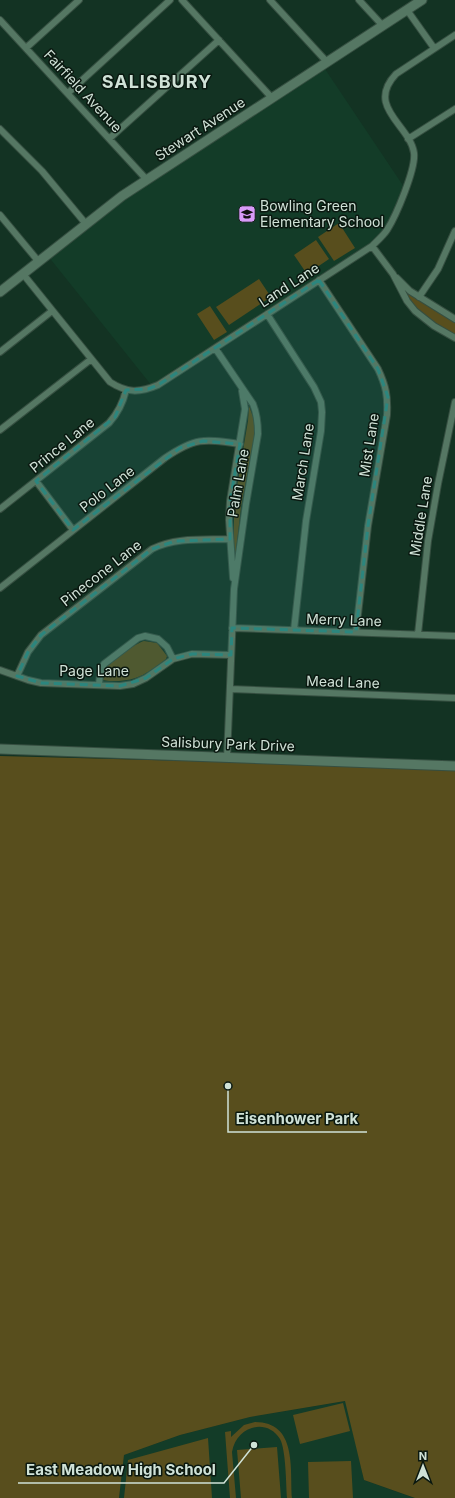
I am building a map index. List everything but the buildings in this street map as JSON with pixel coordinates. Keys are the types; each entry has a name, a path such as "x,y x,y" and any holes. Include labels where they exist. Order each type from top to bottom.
{"street":[{"path":"26,48 79,0"},
{"path":"68,93 170,0"},
{"path":"182,0 272,98"},
{"path":"270,0 327,62"},
{"path":"359,0 383,26"},
{"name":"Stewart Avenue","path":"0,292 122,196 422,0"},
{"path":"407,10 434,48"},
{"name":"Fairfield Avenue","path":"0,20 147,180"},
{"name":"Land Lane","path":"126,390 148,389 158,385 372,246 386,231 395,214 414,162 414,152 408,139 388,108 386,98 388,87 391,79 396,74 455,35"},
{"path":"110,138 219,40"},
{"path":"408,139 455,109"},
{"path":"0,129 42,171 86,224"},
{"path":"0,216 38,262"},
{"path":"419,297 438,269 455,231"},
{"path":"372,246 393,274 410,291 455,319"},
{"path":"23,274 90,360 110,382 126,390"},
{"path":"393,274 407,301 415,311 434,326 455,338"},
{"name":"Mist Lane","path":"319,280 378,369 388,397 387,415 368,526 356,632"},
{"path":"0,352 52,311"},
{"name":"March Lane","path":"267,314 314,387 321,402 322,412 321,431 306,521 294,630"},
{"name":"Palm Lane","path":"215,348 240,384 256,411 258,423 258,434 234,589 227,758"},
{"path":"0,430 90,360"},
{"name":"Palm Lane","path":"234,589 229,520 230,501 245,409 240,384"},
{"name":"Prince Lane","path":"1,506 36,482 115,417 123,401 126,390"},
{"name":"Middle Lane","path":"418,634 428,541 455,402"},
{"name":"Polo Lane","path":"0,588 180,448 190,443 203,440 215,440 240,444"},
{"path":"36,482 74,530"},
{"name":"Pinecone Lane","path":"16,676 28,652 41,635 152,549 160,544 175,541 230,539"},
{"name":"Merry Lane","path":"232,628 455,636"},
{"path":"99,684 101,669 104,664 138,638 145,636 158,639 167,647 173,659"},
{"name":"Page Lane","path":"0,670 41,683 99,684 120,686 134,684 146,678 173,659 192,654 231,655"},
{"name":"Mead Lane","path":"230,689 455,698"},
{"name":"Salisbury Park Drive","path":"0,749 455,766"}],"highlighted area":[{"path":"319,280 378,369 388,397 368,526 356,632 232,628 231,655 192,654 173,659 146,678 120,686 41,683 17,676 28,652 41,635 152,549 175,541 230,539 230,501 240,444 203,441 180,448 73,530 36,481 115,417 126,390 148,389 158,385"}],"shaded area":[{"name":"Bowling Green Elementary School","path":"323,66 404,187 386,229 372,245 152,386 48,256 122,198"},
{"path":"339,223 355,248 334,261 318,237"},
{"path":"316,240 329,259 307,274 294,255"},
{"path":"396,278 455,320 455,337 417,311"},
{"path":"259,279 271,297 229,325 216,307"},
{"path":"210,306 227,332 214,340 197,314"},
{"path":"249,406 255,422 255,434 241,507 235,560 234,504 248,421"},
{"path":"144,641 157,643 167,656 166,659 148,672 137,677 123,681 103,680 103,672 108,665 140,642"},
{"path":"0,756 270,763 455,771 455,1498 415,1498 364,1480 345,1401 250,1417 180,1435 124,1455 119,1498 0,1498"},
{"path":"346,1401 364,1480 414,1498 119,1498 124,1455 180,1435 250,1417"},
{"path":"343,1403 350,1431 300,1444 293,1415"},
{"path":"255,1422 269,1424 278,1430 285,1438 290,1461 292,1498 287,1498 285,1459 280,1439 274,1432 267,1428 260,1427 245,1431 239,1436 235,1443 232,1452 236,1498 230,1498 225,1432 231,1431 231,1437 244,1425"},
{"path":"208,1438 212,1498 124,1498 128,1460"},
{"path":"277,1447 281,1498 241,1498 237,1450"},
{"path":"351,1461 353,1498 309,1498 308,1462"}],"place":[{"name":"Bowling Green Elementary School","path":"247,214"},
{"name":"Eisenhower Park","path":"228,1086"},
{"name":"East Meadow High School","path":"254,1445"}],"district":[{"name":"SALISBURY","path":"157,82"}]}
